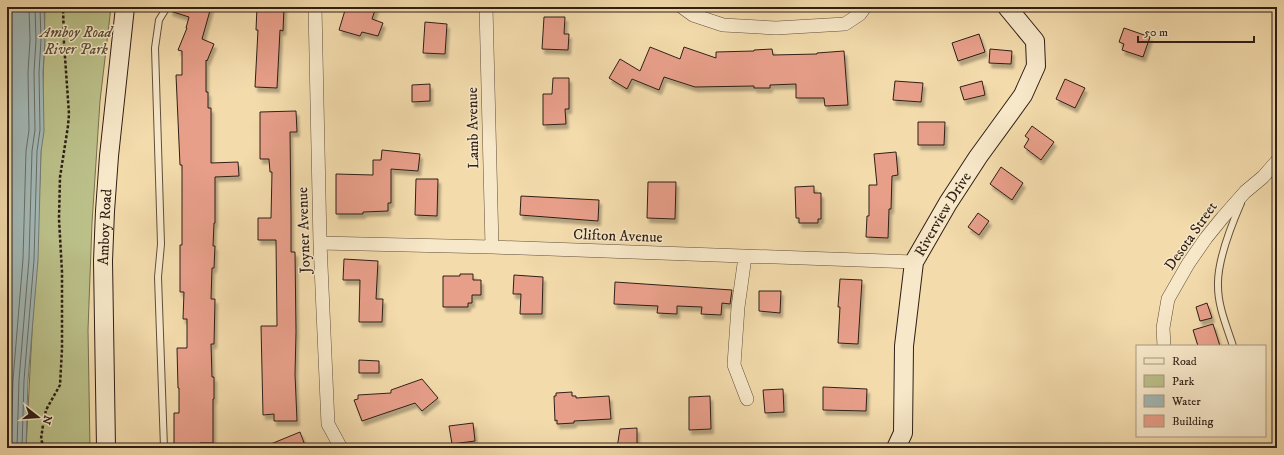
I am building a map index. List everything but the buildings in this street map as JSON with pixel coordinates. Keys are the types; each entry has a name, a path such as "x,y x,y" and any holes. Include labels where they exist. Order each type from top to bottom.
{"street":[{"name":"Amboy Road","path":"106,448 103,277 105,211 109,156 125,7"},
{"name":"Joyner Avenue","path":"315,7 320,243 328,424 340,448"},
{"name":"Lamb Avenue","path":"486,7 492,247"},
{"path":"682,7 693,15 723,25 776,28 845,24 860,14 865,7"},
{"name":"Riverview Drive","path":"896,448 903,433 904,346 914,262 948,203 978,157 1023,95 1036,66 1035,41 1007,7"},
{"name":"Desota Street","path":"1164,345 1163,328 1168,299 1188,264 1223,217 1245,192 1277,161"},
{"name":"Clifton Avenue","path":"320,243 492,247 914,262"},
{"path":"745,257 738,307 734,365 747,399"}],"lane":[{"path":"164,448 158,277 161,244 155,48 159,20 167,7"},
{"path":"1233,345 1220,306 1218,285 1221,262 1231,226 1245,192"}],"path":[{"path":"44,448 41,439 43,425 46,410 60,385 62,349 62,272 59,219 60,177 68,132 69,114 63,7"}],"green space":[{"name":"Amboy Road River Park","path":"45,7 111,7 100,101 92,223 88,330 90,448 26,448 40,178"}],"water":[{"path":"7,7 44,7 44,131 41,152 38,260 28,380 26,448 7,448"}]}
